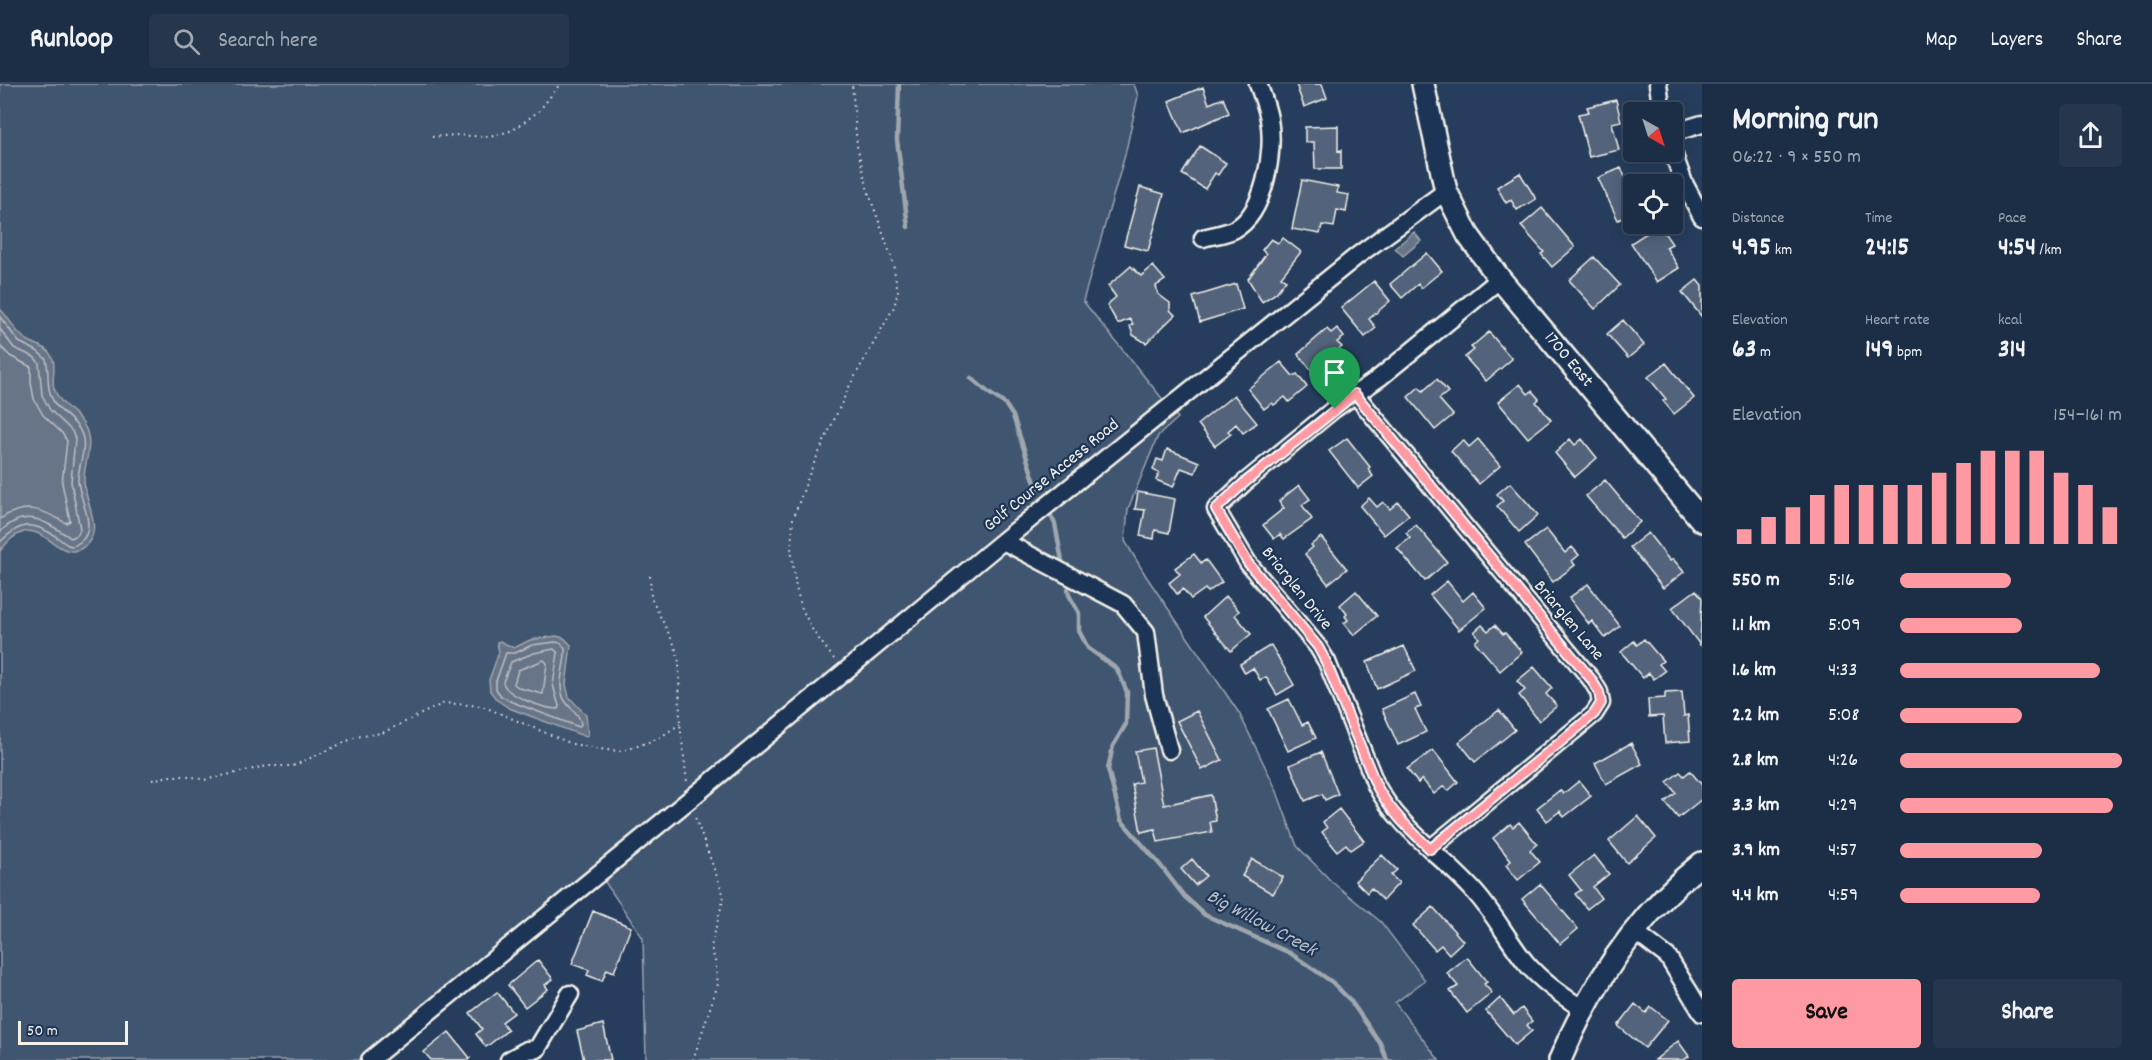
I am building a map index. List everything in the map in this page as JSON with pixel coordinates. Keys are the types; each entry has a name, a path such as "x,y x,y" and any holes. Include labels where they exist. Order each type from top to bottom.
{"main road":[{"name":"1700 East","path":"1423,84 1446,191 1468,235 1500,279 1702,521"},
{"path":"1560,1060 1583,1009 1606,970 1634,931 1661,900 1702,863"}],"street":[{"path":"1203,238 1236,228 1251,215 1262,191 1271,144 1269,120 1258,84"},
{"path":"1658,84 1661,102"},
{"path":"1683,130 1702,124"},
{"path":"1676,162 1684,183 1702,217"},
{"name":"Golf Course Access Road","path":"370,1060 1003,541 1357,256 1446,191"},
{"name":"Briarglen Drive","path":"1500,279 1379,378 1355,394 1244,483 1216,509 1248,563 1318,647 1376,785 1386,803 1398,819 1474,891 1527,964 1555,991 1583,1009"},
{"name":"Briarglen Lane","path":"1355,394 1583,670 1599,692 1601,703 1594,714 1580,726 1430,849"},
{"path":"1003,541 1123,604 1146,633 1154,694 1169,750"},
{"path":"1634,931 1668,957 1702,1013"},
{"path":"509,1060 526,1050 543,1055 570,994"}],"path":[{"path":"432,137 455,135 490,138 513,130 538,111 560,84"},
{"path":"843,671 813,631 802,609 796,588 791,548 793,519 810,472 850,385 894,308 898,291 892,259 868,191 857,146 852,84"},
{"path":"651,576 651,598 675,646 680,662 680,724 689,800 724,896 711,947 716,960 717,984 693,1060"},
{"path":"152,780 169,776 190,776 204,780 267,766 293,766 356,737 382,733 444,703 482,706 572,744 606,750 621,751 635,747 659,738 680,724"}],"shaded area":[{"path":"0,84 1134,84 1138,96 1125,155 1083,301 1178,418 1158,436 1128,509 1125,541 1146,576 1239,713 1276,789 1297,846 1332,882 1381,922 1425,980 1395,1003 1439,1060 646,1060 643,938 603,879 380,1060 0,1060"}],"water":[{"path":"1414,232 1421,241 1403,256 1395,248"},
{"path":"0,309 23,337 50,353 53,361 53,384 56,394 82,422 88,434 89,447 84,480 94,525 93,534 82,548 74,551 60,547 45,537 29,531 9,540 0,551"},
{"path":"556,636 564,638 571,645 566,685 569,697 586,715 588,735 586,737 509,708 497,700 490,691 489,680 499,652 497,642 500,641 514,648 530,640"}],"building":[{"path":"1296,84 1322,84 1327,98 1304,107"},
{"path":"1203,87 1209,104 1223,98 1229,113 1183,133 1169,101"},
{"path":"1616,100 1621,121 1612,123 1619,150 1589,157 1578,114 1589,112 1587,107"},
{"path":"1338,126 1341,169 1315,169 1314,142 1305,142 1305,127"},
{"path":"1200,146 1226,163 1218,175 1215,173 1205,189 1182,174"},
{"path":"1621,168 1624,174 1623,218 1618,220 1598,178"},
{"path":"1520,173 1536,199 1517,210 1511,200 1506,203 1497,187"},
{"path":"1302,180 1338,187 1337,193 1349,195 1346,212 1337,210 1334,227 1322,225 1320,234 1292,229"},
{"path":"1140,187 1164,194 1148,251 1124,245"},
{"path":"1542,208 1575,247 1552,267 1541,254 1544,252 1521,226"},
{"path":"1645,234 1665,234 1672,244 1666,247 1679,268 1657,282 1631,243"},
{"path":"1283,238 1301,252 1281,277 1286,280 1276,293 1262,302 1248,279 1266,254 1262,250 1271,239 1278,243"},
{"path":"1427,253 1442,271 1421,288 1418,284 1402,298 1390,284"},
{"path":"1594,257 1620,285 1595,309 1569,280"},
{"path":"1131,266 1141,276 1153,266 1165,280 1156,286 1158,294 1170,303 1170,310 1175,315 1146,343 1133,335 1130,326 1133,324 1130,319 1118,324 1107,305 1116,297 1108,286"},
{"path":"1697,280 1702,286 1702,317 1682,292"},
{"path":"1374,281 1390,301 1369,319 1376,328 1365,337 1341,308"},
{"path":"1236,284 1243,309 1200,322 1193,297"},
{"path":"1623,320 1644,345 1628,358 1607,334"},
{"path":"1337,328 1344,337 1337,342 1342,347 1331,356 1335,361 1317,377 1298,354 1327,329 1331,333"},
{"path":"1489,332 1512,359 1486,381 1465,357 1474,350 1471,347"},
{"path":"1281,362 1293,376 1297,374 1307,387 1289,402 1285,397 1264,409 1248,389"},
{"path":"1666,363 1694,398 1674,414 1663,401 1666,399 1648,377"},
{"path":"1437,379 1448,392 1439,399 1453,415 1435,430 1408,397 1419,387 1423,391"},
{"path":"1520,384 1528,394 1532,391 1539,399 1536,402 1551,420 1528,438 1498,402"},
{"path":"1234,395 1257,423 1243,433 1236,424 1228,431 1231,434 1215,446 1198,424"},
{"path":"1347,438 1370,467 1368,469 1373,476 1358,488 1329,451"},
{"path":"1478,439 1500,466 1479,484 1451,451 1463,440 1469,447"},
{"path":"1570,439 1575,445 1582,439 1597,458 1575,477 1555,453"},
{"path":"1167,449 1199,462 1195,473 1181,468 1173,487 1156,480 1159,473 1153,470 1157,459 1163,461"},
{"path":"1605,480 1640,522 1622,538 1586,496"},
{"path":"1510,483 1538,515 1519,532 1497,506 1503,501 1497,494"},
{"path":"1299,485 1310,499 1302,505 1312,519 1284,539 1280,534 1274,539 1263,525 1284,508 1279,501"},
{"path":"1138,492 1175,499 1169,533 1155,530 1154,539 1140,536 1145,510 1135,509"},
{"path":"1369,498 1377,507 1383,502 1390,509 1398,502 1409,515 1384,535 1360,506"},
{"path":"1416,525 1447,562 1425,581 1397,548 1410,538 1406,533"},
{"path":"1546,529 1565,553 1572,547 1579,555 1572,561 1575,565 1553,582 1525,545"},
{"path":"1648,533 1670,561 1673,559 1684,572 1663,588 1630,547"},
{"path":"1321,537 1347,569 1328,584 1305,554"},
{"path":"1194,554 1201,563 1206,560 1222,582 1208,592 1205,589 1191,599 1183,589 1177,594 1169,583 1180,574 1175,568"},
{"path":"1447,581 1463,601 1473,592 1486,608 1459,630 1430,595"},
{"path":"1588,584 1620,626 1605,638 1592,621 1589,624 1569,598"},
{"path":"1696,590 1702,598 1700,645 1672,608"},
{"path":"1356,591 1377,616 1354,635 1344,623 1348,620 1345,616 1347,614 1340,605"},
{"path":"1226,596 1239,611 1235,615 1251,634 1231,651 1203,617"},
{"path":"1482,625 1488,631 1495,625 1522,652 1500,671 1475,642 1479,638 1474,632"},
{"path":"1644,639 1663,661 1659,664 1665,671 1654,679 1649,673 1643,678 1621,652 1634,641 1637,645"},
{"path":"1271,645 1294,685 1277,695 1266,677 1260,680 1253,668 1245,673 1240,664"},
{"path":"1404,646 1416,671 1377,689 1367,662"},
{"path":"1534,667 1552,688 1546,694 1557,706 1539,721 1519,695 1525,690 1517,681"},
{"path":"1682,692 1684,716 1688,715 1690,741 1665,743 1663,716 1649,717 1648,699 1665,698 1665,693"},
{"path":"1415,694 1421,707 1415,709 1426,732 1398,745 1382,709"},
{"path":"1289,699 1302,725 1308,722 1316,738 1288,751 1268,709"},
{"path":"1499,710 1515,730 1475,762 1459,742"},
{"path":"1197,711 1222,760 1202,770 1177,721"},
{"path":"1631,743 1642,764 1606,784 1595,763"},
{"path":"1153,748 1164,805 1211,795 1216,821 1210,822 1212,832 1158,842 1155,829 1141,832 1132,784 1141,782 1135,751"},
{"path":"1433,750 1458,782 1448,791 1444,786 1434,794 1422,779 1418,783 1407,769"},
{"path":"1321,752 1338,794 1325,800 1322,794 1305,801 1290,765"},
{"path":"1690,771 1702,785 1702,799 1678,818 1665,802 1676,793 1667,782 1680,772 1684,776"},
{"path":"1579,781 1591,796 1564,817 1560,811 1547,821 1537,808 1560,790 1563,794"},
{"path":"1339,809 1364,841 1351,850 1346,844 1337,851 1322,832 1327,828 1323,822"},
{"path":"1638,816 1656,838 1627,863 1609,841"},
{"path":"1519,822 1537,844 1530,850 1540,862 1518,880 1506,865 1511,861 1493,838 1510,824 1513,827"},
{"path":"1382,855 1397,870 1391,875 1399,883 1383,900 1371,888 1367,893 1355,881"},
{"path":"1594,855 1609,874 1593,887 1601,898 1587,909 1575,894 1581,890 1569,875"},
{"path":"1192,859 1206,876 1195,885 1181,869"},
{"path":"1252,859 1283,877 1273,894 1242,876"},
{"path":"1540,884 1578,929 1560,944 1522,899"},
{"path":"1433,907 1463,941 1449,954 1441,945 1435,950 1413,925"},
{"path":"593,911 631,927 614,972 607,969 602,981 587,975 589,970 572,964"},
{"path":"1467,957 1487,982 1484,984 1492,993 1467,1013 1450,991 1458,986 1447,973"},
{"path":"538,960 553,979 545,985 548,989 525,1007 508,985"},
{"path":"497,992 514,1013 502,1022 508,1030 486,1047 476,1034 482,1029 470,1013"},
{"path":"1500,998 1514,1015 1522,1008 1532,1021 1527,1025 1532,1031 1515,1045 1486,1011"},
{"path":"1635,1004 1646,1013 1651,1007 1668,1020 1645,1048 1618,1026"},
{"path":"603,1024 611,1060 584,1060 577,1031"},
{"path":"449,1032 470,1058 468,1060 431,1060 424,1052"},
{"path":"1678,1041 1689,1056 1684,1060 1655,1060"}],"waterway":[{"name":"Big Willow Creek","path":"899,84 897,140 908,227"},
{"name":"Big Willow Creek","path":"971,378 1005,404 1013,416 1037,489"},
{"name":"Big Willow Creek","path":"1048,510 1055,524 1062,561"},
{"name":"Big Willow Creek","path":"1068,589 1079,613 1079,631 1088,648 1117,669 1127,692 1126,724 1113,746 1108,769 1121,820 1184,896 1205,915 1290,953 1332,982 1350,1000 1380,1043 1387,1060"}],"route":[{"path":"1355,394 1591,679 1599,692 1601,703 1594,714 1430,849 1398,819 1376,785 1318,647 1248,563 1216,509 1244,483 1335,409 1355,394"}]}
